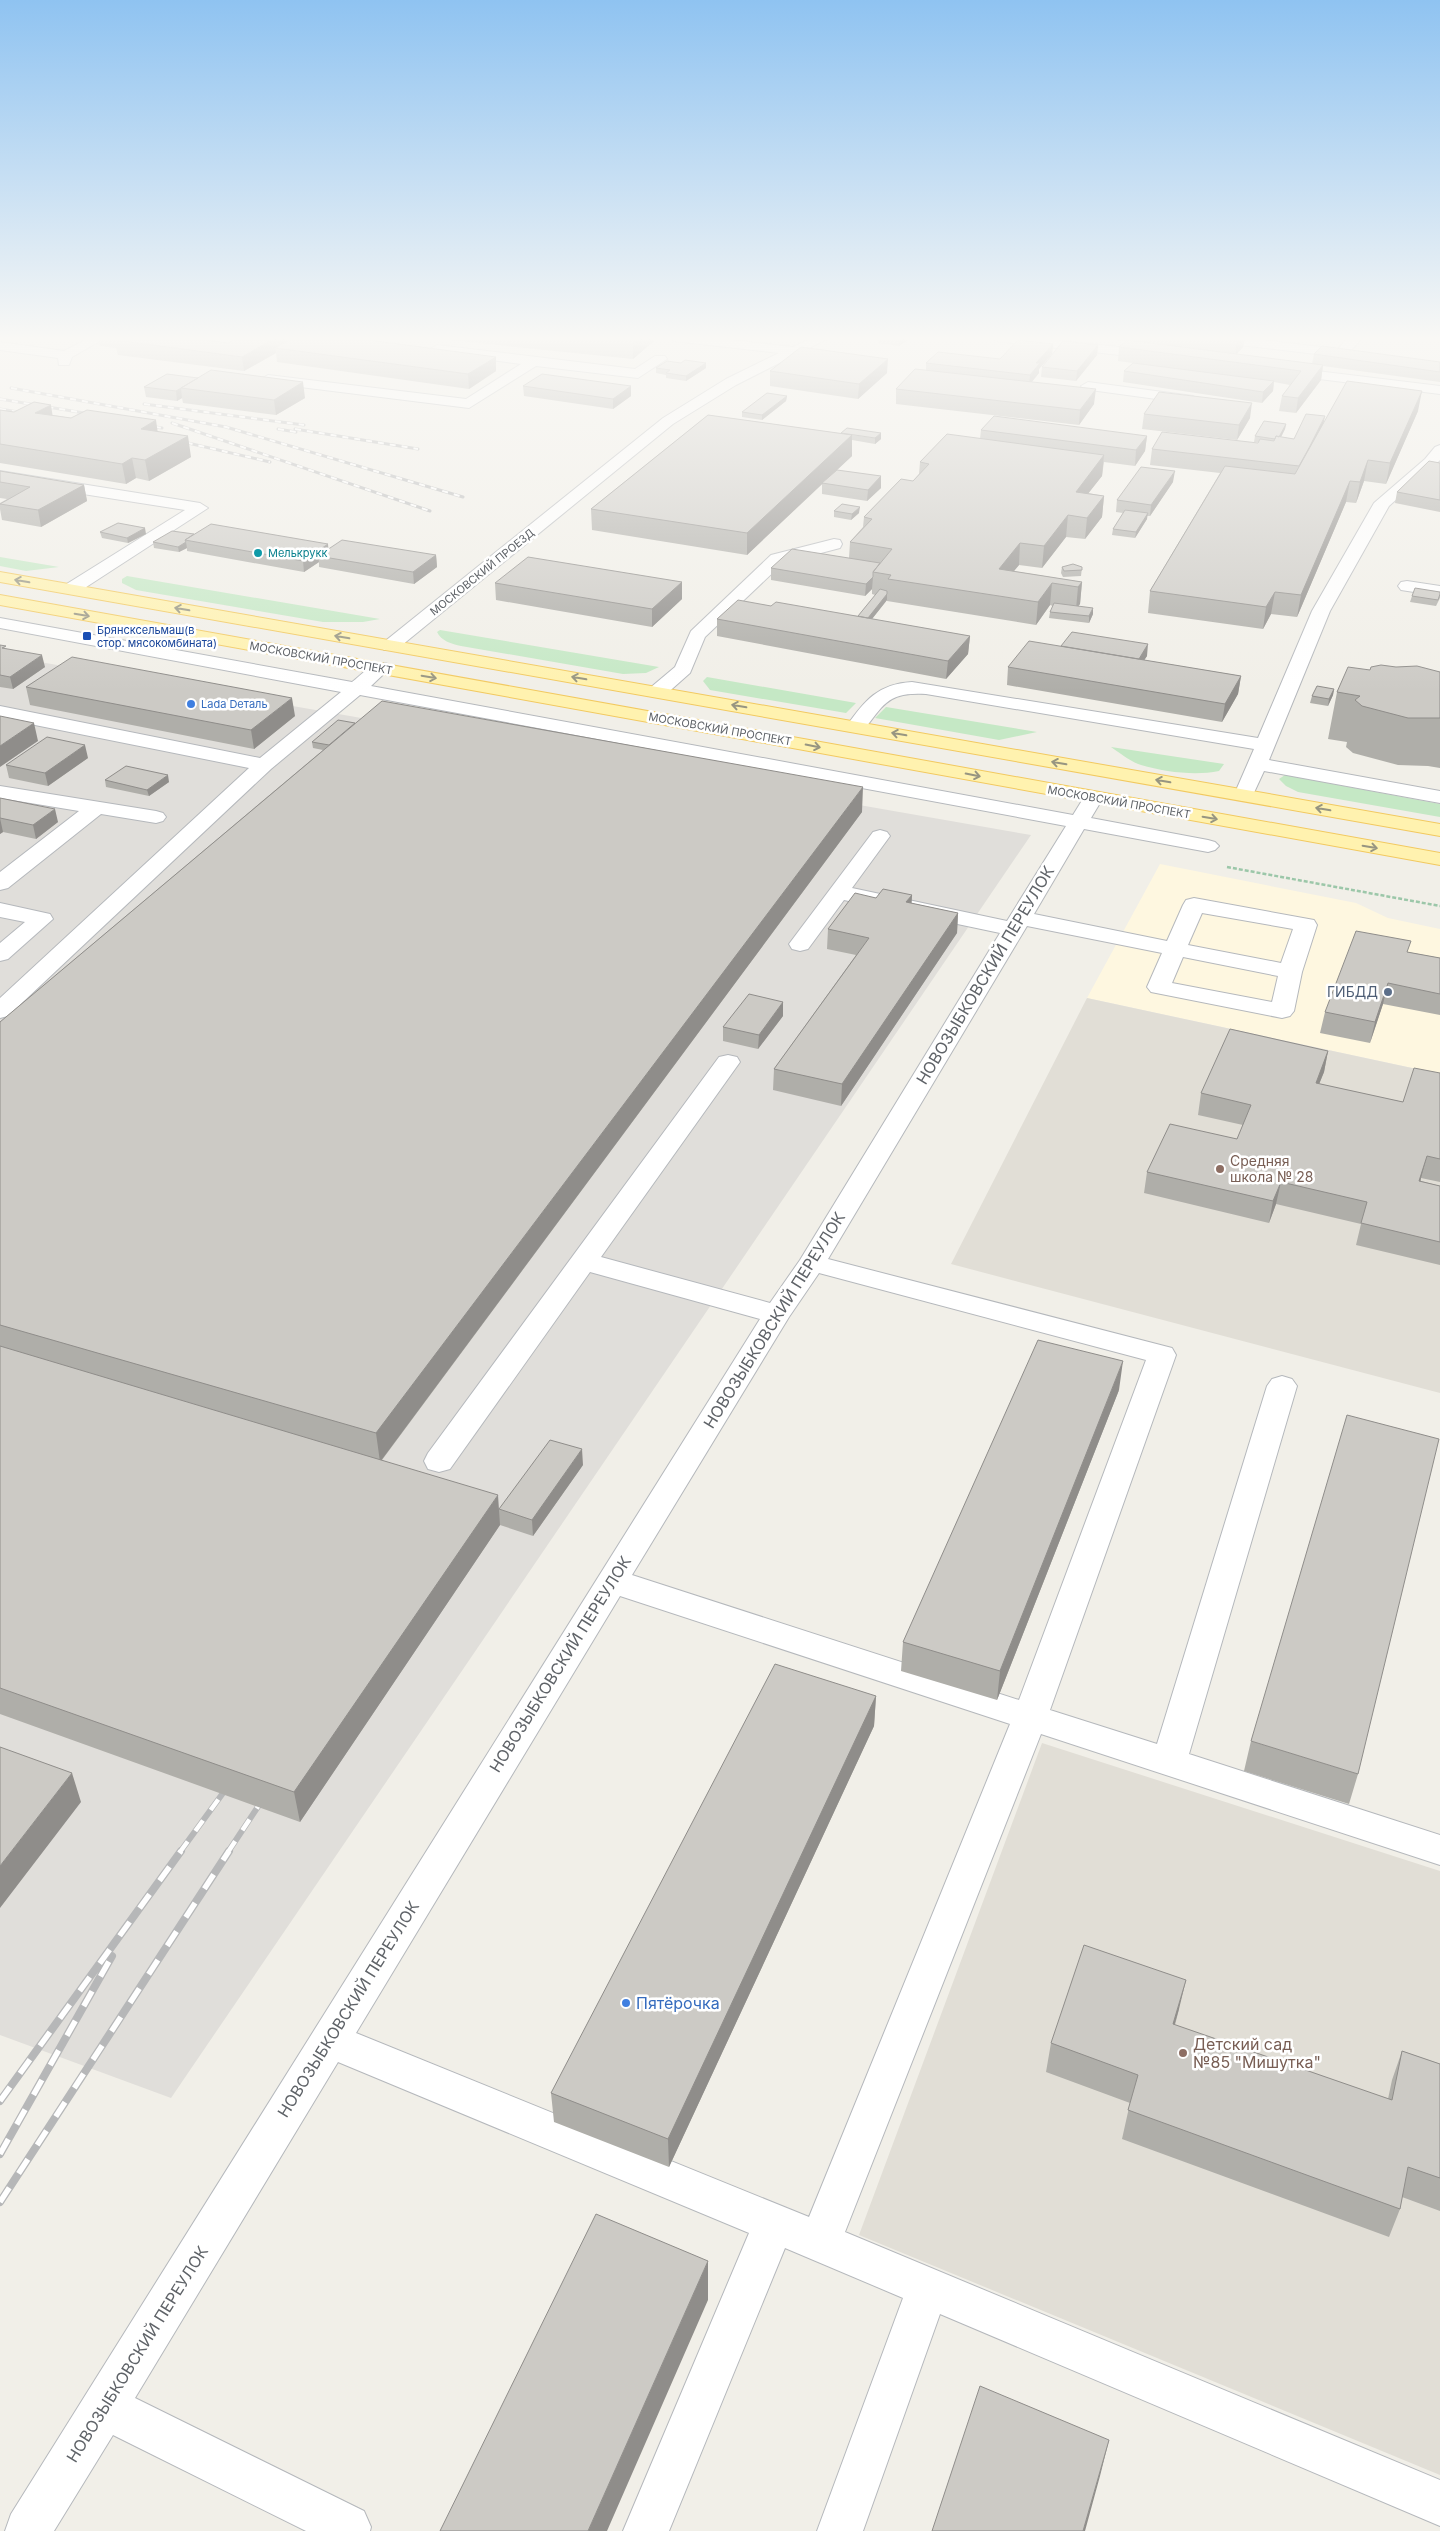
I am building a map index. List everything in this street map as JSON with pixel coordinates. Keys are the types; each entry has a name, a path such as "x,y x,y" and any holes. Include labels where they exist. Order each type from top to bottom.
{"main road":[{"name":"МОСКОВСКИЙ ПРОСПЕКТ","path":"0,577 856,727 1093,797 1244,795 1440,830"},
{"name":"МОСКОВСКИЙ ПРОСПЕКТ","path":"0,600 1440,859"}],"street":[{"name":"МОСКОВСКИЙ ПРОЕЗД","path":"390,646 626,455"},
{"path":"1244,795 1321,611 1382,502 1436,455"},
{"path":"0,476 200,508 71,590"},
{"path":"657,692 683,669 697,635 777,560 834,544"},
{"path":"1407,586 1440,591"},
{"path":"0,623 355,689 1093,797 1208,846"},
{"path":"0,1011 264,765 381,668"},
{"path":"856,727 888,690 903,686 926,688 1266,745"},
{"path":"0,712 264,765"},
{"path":"1257,764 1440,797"},
{"path":"0,792 156,817"},
{"name":"НОВОЗЫБКОВСКИЙ ПЕРЕУЛОК","path":"28,2531 777,1314 812,1263 1093,797"},
{"path":"0,883 97,807"},
{"path":"800,944 880,836"},
{"path":"839,892 1176,949 1290,972"},
{"path":"1194,905 1306,925 1290,972 1282,1012 1159,987 1194,905"},
{"path":"0,910 42,919 0,954"},
{"path":"439,1461 582,1261 728,1062"},
{"path":"582,1261 777,1314"},
{"path":"812,1263 1162,1355 1030,1717 820,2243"},
{"path":"1169,1762 1282,1386"},
{"path":"612,1581 1440,1850"},
{"path":"329,2040 774,2223 1440,2503"},
{"path":"646,2531 774,2223"},
{"path":"840,2531 928,2288"},
{"path":"104,2407 348,2527 346,2531"}],"shaded area":[{"path":"0,655 1031,835 171,2098 0,2035"},
{"path":"1160,864 1356,903 1388,918 1440,929 1440,1074 1087,998"},
{"name":"Средняя школа № 28","path":"1087,998 1440,1074 1440,1393 951,1264"},
{"name":"Детский сад №85 \"Мишутка\"","path":"1042,1743 1440,1871 1440,2475 859,2235"}],"green space":[{"path":"0,557 59,567 26,571 0,566"},
{"path":"127,576 380,619 363,622 323,622 136,590 122,583 122,579"},
{"path":"440,630 659,667 646,673 623,674 458,645 441,638 437,632"},
{"path":"707,677 856,703 846,713 710,690 703,681"},
{"path":"886,707 1037,732 999,740 875,718"},
{"path":"1111,747 1224,764 1219,771 1190,773 1170,771 1137,764"},
{"path":"1285,775 1440,804 1440,817 1298,792 1286,786 1279,779"}],"building":[{"path":"68,455 154,455 145,460 132,458 122,464"},
{"path":"658,455 830,455 747,533 591,509"},
{"path":"927,455 1104,455 1076,492 1104,496 1087,518 1068,515 1044,546 1020,543 999,569 1082,582 1078,587 1052,583 1038,602 888,579 891,575 873,572 892,549 850,542 872,519 864,517 901,479 913,481 929,464 920,462"},
{"path":"1205,455 1305,455 1299,466"},
{"path":"1306,455 1394,455 1390,463 1368,460 1360,482 1350,481 1301,595 1275,592 1266,607 1150,591 1225,466 1295,474"},
{"path":"1429,461 1440,463 1440,500 1397,492"},
{"path":"1141,467 1175,471 1151,505 1117,500"},
{"path":"837,470 881,476 868,490 822,483"},
{"path":"0,471 84,485 38,510 0,504 30,487 0,482"},
{"path":"842,504 860,507 852,514 834,511"},
{"path":"1125,510 1148,513 1136,532 1113,529"},
{"path":"118,523 145,528 127,538 100,532"},
{"path":"211,524 328,544 303,561 185,540"},
{"path":"172,531 194,534 178,547 153,542"},
{"path":"342,540 436,555 413,572 318,556"},
{"path":"792,549 880,563 873,572 873,577 866,584 771,568"},
{"path":"528,557 682,582 652,609 495,583"},
{"path":"1073,564 1082,567 1082,570 1064,571 1062,567"},
{"path":"1415,588 1440,592 1438,600 1412,596"},
{"path":"880,589 887,591 887,594 868,618 858,616"},
{"path":"738,600 771,606 776,602 970,636 948,661 717,619"},
{"path":"1054,603 1093,608 1089,616 1050,612"},
{"path":"1072,632 1148,644 1139,659 1061,646"},
{"path":"1029,641 1241,676 1225,704 1008,667"},
{"path":"0,645 6,646 2,648 42,655 10,677 0,675"},
{"path":"72,657 292,698 251,730 26,687"},
{"path":"1381,665 1396,667 1417,666 1440,672 1440,718 1408,718 1362,706 1355,700 1360,696 1337,692 1348,667 1370,670 1371,667"},
{"path":"1317,686 1334,689 1329,699 1312,696"},
{"path":"382,701 863,787 376,1433 0,1325 0,1022"},
{"path":"0,716 34,723 0,746"},
{"path":"338,720 355,723 329,745 312,742"},
{"path":"47,737 85,745 45,773 6,765"},
{"path":"126,766 168,775 147,790 105,780"},
{"path":"0,798 55,809 33,825 0,818"},
{"path":"883,889 912,895 906,902 958,913 842,1084 774,1069 869,938 828,929 855,893 876,898"},
{"name":"ГИБДД","path":"1356,931 1411,941 1407,952 1440,958 1440,994 1388,983 1375,1022 1325,1012"},
{"path":"749,994 783,1002 759,1035 723,1027"},
{"path":"1230,1029 1328,1051 1316,1083 1403,1102 1414,1068 1440,1073 1440,1159 1427,1156 1419,1181 1440,1186 1440,1242 1361,1223 1367,1202 1281,1182 1273,1201 1147,1172 1170,1124 1237,1139 1251,1105 1201,1093"},
{"path":"1038,1340 1123,1361 1000,1671 903,1642"},
{"path":"0,1346 498,1495 294,1792 0,1688"},
{"path":"1347,1415 1439,1439 1358,1774 1251,1741"},
{"path":"550,1440 582,1449 532,1520 499,1509"},
{"path":"775,1664 876,1696 668,2139 551,2093"},
{"path":"0,1747 72,1773 0,1866"},
{"path":"1084,1945 1186,1980 1173,2024 1392,2100 1402,2051 1440,2064 1440,2178 1408,2167 1400,2209 1128,2110 1138,2075 1051,2043"},
{"path":"596,2214 708,2261 588,2531 440,2531"},
{"path":"980,2386 1109,2440 1083,2531 932,2531"}],"railway":[{"path":"240,455 270,462"},
{"path":"266,455 430,511"},
{"path":"321,455 463,497"},
{"path":"180,1852 223,1793"},
{"path":"228,1852 265,1796"},
{"path":"0,2101 181,1851"},
{"path":"0,2202 229,1851"},
{"path":"0,2154 112,1956"}],"place":[{"name":"Мелькрукк","path":"258,553"},
{"name":"Брянсксельмаш(в стор. мясокомбината)","path":"87,636"},
{"name":"Lada Dеталь","path":"191,704"},
{"name":"ГИБДД","path":"1388,992"},
{"name":"Средняя школа № 28","path":"1220,1169"},
{"name":"Пятёрочка","path":"626,2003"},
{"name":"Детский сад №85 \"Мишутка\"","path":"1183,2053"}]}
